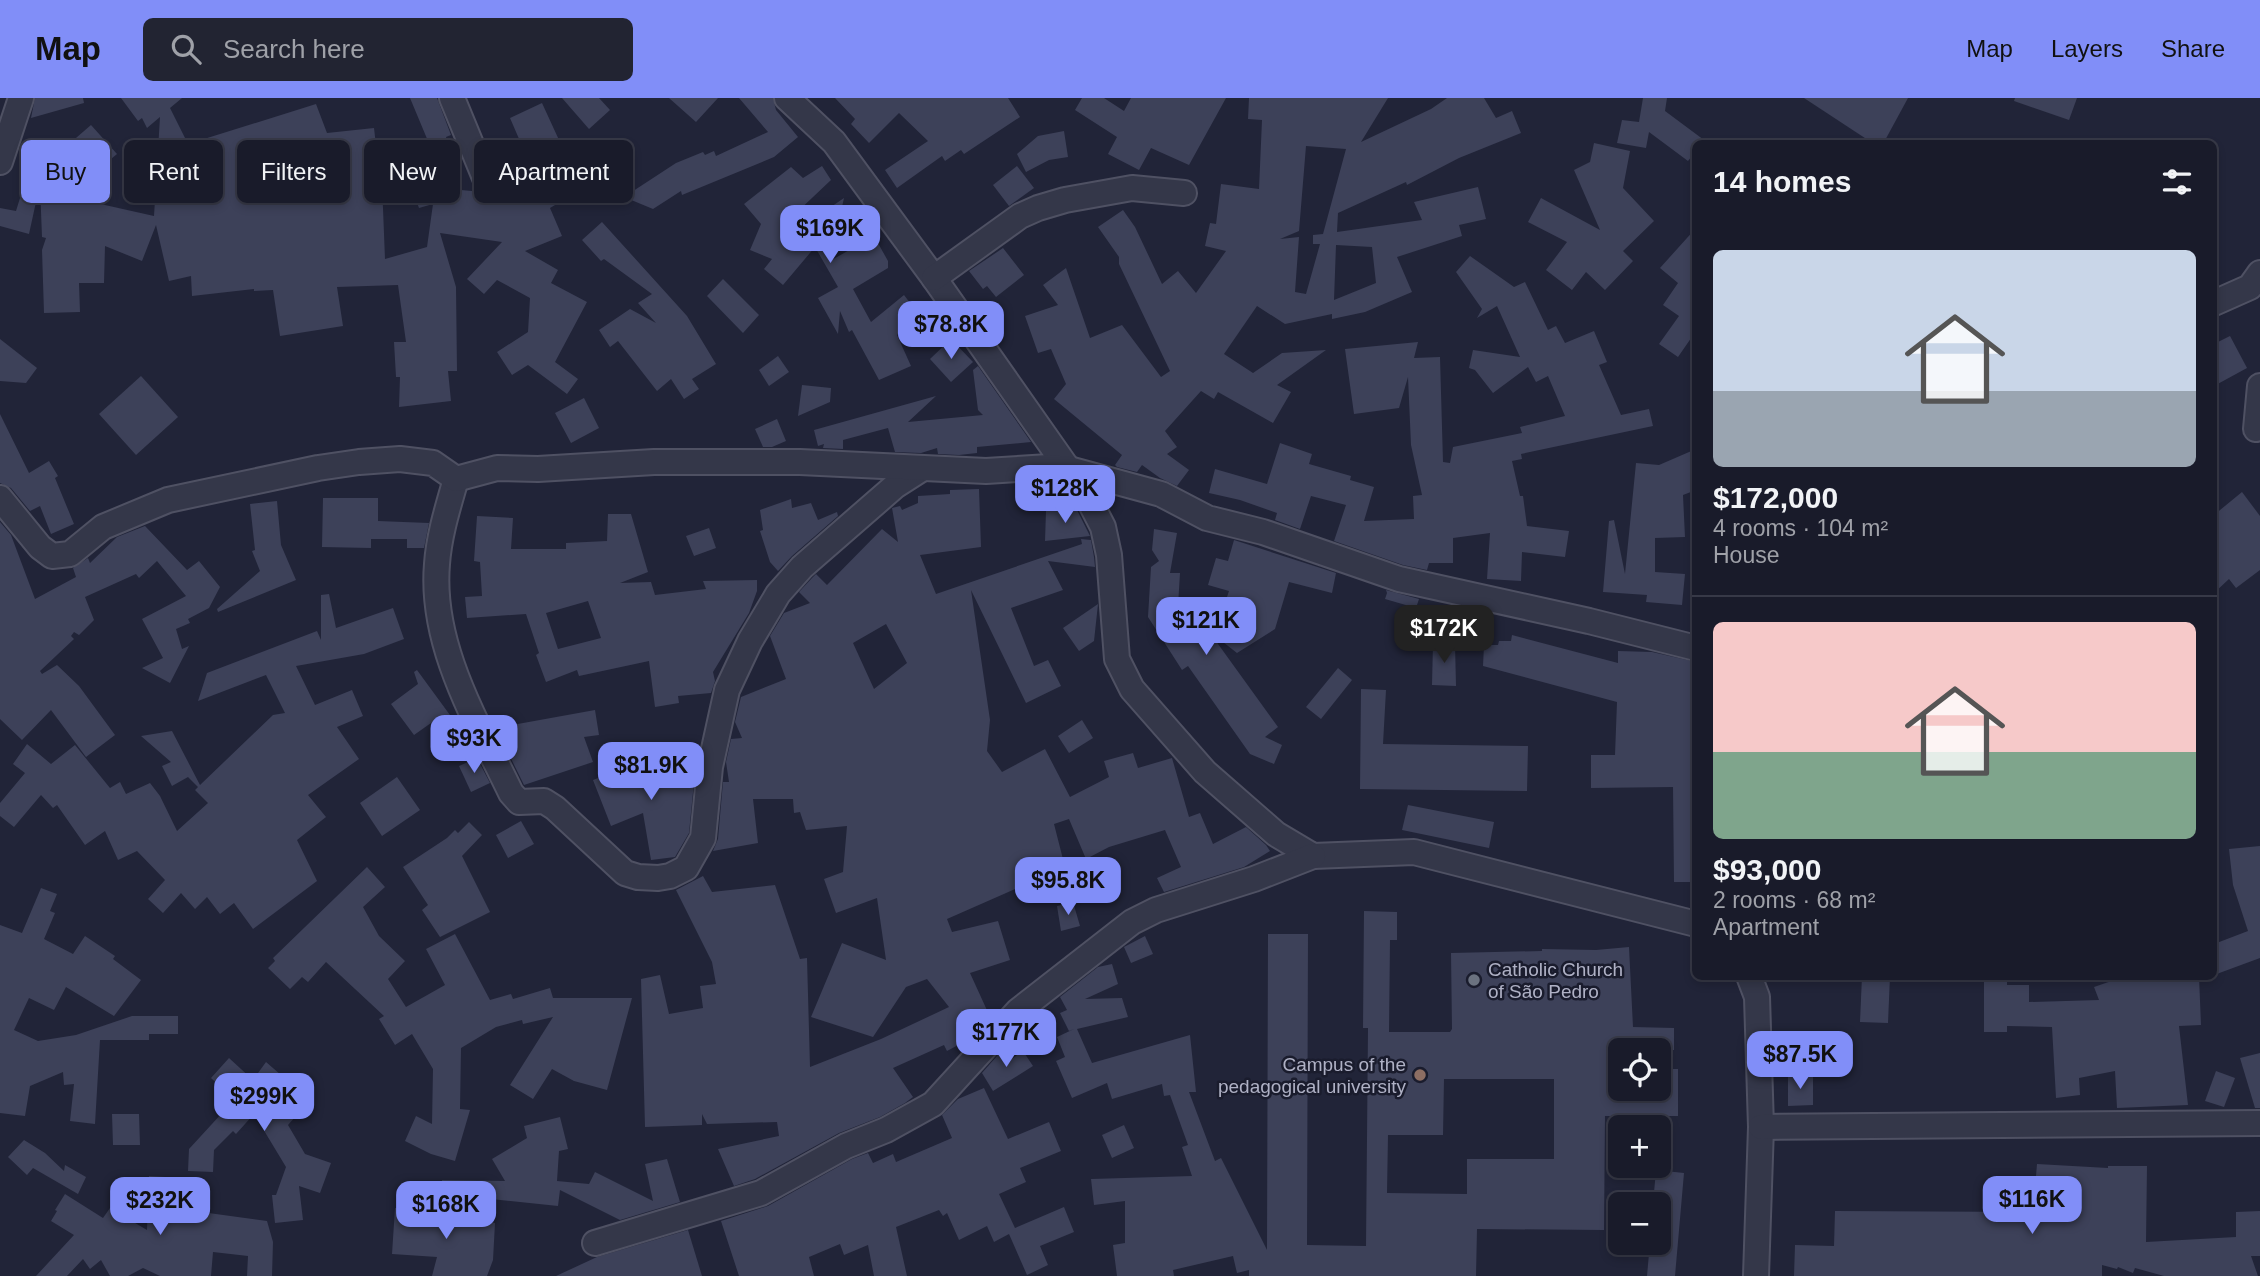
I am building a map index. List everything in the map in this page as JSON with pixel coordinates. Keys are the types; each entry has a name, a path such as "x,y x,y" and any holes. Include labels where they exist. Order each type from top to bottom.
{"street":[{"path":"0,162 21,98"},
{"path":"452,98 474,151"},
{"path":"787,98 834,142 934,278 1087,496 1103,527 1109,555 1117,659 1132,689 1205,772 1276,834 1313,856"},
{"path":"934,278 1020,216 1038,208 1065,200 1132,188 1184,193"},
{"path":"2217,302 2250,287 2260,273"},
{"path":"2256,429 2260,386"},
{"path":"0,498 47,553 58,556 70,554 103,527 168,500 318,468 359,462 400,460 433,463 456,479 497,468 538,469 654,462 800,462 920,470 986,471 1049,467 1069,469 1161,494 1207,518 1263,532 1399,579 1692,647"},
{"path":"456,479 440,536 437,566 441,619 452,666 462,692 510,793 519,802 544,801 555,807 625,873 638,877 658,877 670,876 686,868 703,838 710,767 727,690 750,641 778,594 802,567 895,486 920,470"},
{"path":"595,1243 761,1194 846,1146 909,1117 933,1104 1018,1011 1132,922 1156,910 1313,856 1414,852 1692,918"},
{"path":"1751,980 1757,997 1761,1127 1756,1276"},
{"path":"1761,1127 2260,1123"}],"building":[{"path":"35,98 83,98 84,103 31,118"},
{"path":"121,98 182,98 170,108 186,140 159,140 160,117 147,128 142,118 138,121"},
{"path":"410,98 437,98 451,135 446,137 447,140 428,140"},
{"path":"562,98 599,98 610,110 589,129"},
{"path":"669,98 718,98 696,122"},
{"path":"739,98 773,98 776,110 798,137 774,157 682,195 681,191 653,209 633,201 633,191 676,163 703,152 705,155 714,151 716,156 768,132"},
{"path":"835,98 1008,98 1020,117 964,154 961,150 945,161 942,156 897,188 885,170 928,141 899,113 869,143 851,124 855,119"},
{"path":"1082,98 1104,98 1124,111 1131,98 1226,98 1189,165 1151,148 1139,170 1108,154 1117,137 1075,110"},
{"path":"1249,98 1388,98 1361,142 1431,109 1447,98 1484,98 1496,118 1512,111 1521,133 1338,213 1337,232 1422,220 1414,202 1478,187 1486,219 1459,225 1462,236 1397,257 1412,292 1365,312 1332,319 1332,314 1285,324 1257,306 1224,354 1253,373 1282,353 1326,350 1277,385 1291,392 1273,423 1218,392 1214,399 1201,391 1165,431 1177,447 1167,454 1189,470 1177,486 1142,465 1137,472 1117,467 1115,465 1122,455 1054,399 1066,384 1051,349 1038,353 1025,316 1058,305 1043,285 1066,268 1090,338 1122,325 1161,377 1170,371 1119,264 1119,257 1098,227 1123,210 1135,227 1162,284 1178,271 1196,293 1226,251 1205,246 1210,223 1216,224 1221,184 1259,189 1262,120 1248,119","holes":["1306,146 1346,149 1323,234 1313,235 1313,244 1320,244 1306,294 1295,292 1299,237 1280,239 1299,231","1336,245 1372,247 1376,283 1334,300"]},
{"path":"1643,98 1667,98 1665,111 1704,140 1692,140 1692,156 1688,161 1649,132 1646,148 1617,143 1622,120 1639,122"},
{"path":"1804,98 1908,98 1885,140 1868,140"},
{"path":"2015,98 2077,98 2069,120 2014,101"},
{"path":"542,103 559,140 520,140 510,118"},
{"path":"316,104 327,133 374,128 375,140 364,140 364,203 383,203 385,259 427,247 433,204 419,208 417,203 460,203 460,186 461,190 474,191 474,203 558,203 550,208 562,236 525,251 558,270 551,283 587,302 555,362 578,379 567,394 528,365 512,375 497,352 528,332 530,298 497,280 484,294 467,279 502,242 440,233 456,287 457,371 448,371 451,401 399,407 400,377 396,377 394,342 406,342 398,285 337,287 343,326 280,336 273,290 254,289 192,296 191,276 169,281 156,225 142,261 105,246 104,283 79,283 80,312 44,313 42,250 46,238 42,237 41,203 96,203 154,216 155,203 223,203 223,140 201,140"},
{"path":"91,125 104,140 74,140"},
{"path":"1064,131 1068,157 1049,160 1026,172 1017,154 1038,136"},
{"path":"1594,143 1630,151 1623,188 1654,221 1623,251 1633,261 1605,290 1586,272 1572,290 1546,270 1567,242 1528,222 1541,198 1600,230 1574,170 1590,162"},
{"path":"110,146 117,154 110,160"},
{"path":"822,166 831,180 794,215 803,226 844,198 830,261 874,236 888,261 888,268 853,289 871,322 904,295 920,316 902,330 901,328 902,331 897,335 911,366 879,380 852,330 849,332 840,311 838,334 818,298 838,287 815,247 783,285 764,269 772,259 750,250 761,224 744,204 791,167 803,178"},
{"path":"1017,166 1034,188 1009,206 993,185"},
{"path":"20,198 21,203 36,203 29,234 0,226 0,208 16,211"},
{"path":"602,222 687,316 716,364 692,379 699,389 684,399 671,379 657,391 618,341 610,347 599,330 630,309 656,323 638,303 652,294 604,259 601,261 582,240"},
{"path":"1692,232 1692,337 1678,357 1659,344 1679,316 1663,305 1678,283 1660,268"},
{"path":"1003,248 1024,275 996,297 987,286 983,289 969,271"},
{"path":"1470,256 1514,287 1525,282 1548,330 1556,326 1565,343 1594,331 1607,362 1599,365 1621,415 1649,409 1653,426 1521,454 1522,459 1512,461 1520,496 1523,496 1527,526 1569,531 1565,557 1522,552 1521,581 1487,579 1490,533 1453,538 1453,563 1429,563 1427,570 1403,565 1334,541 1346,505 1311,496 1300,529 1275,520 1277,513 1209,493 1215,469 1267,484 1280,443 1312,454 1309,464 1351,476 1350,480 1374,487 1364,521 1414,519 1413,496 1422,495 1411,445 1408,377 1399,408 1354,414 1345,349 1418,342 1414,358 1440,357 1443,462 1450,463 1453,447 1522,433 1520,427 1565,416 1548,376 1536,382 1528,367 1493,393 1475,370 1469,368 1473,350 1520,357 1497,306 1477,318 1482,309 1456,272"},
{"path":"723,279 759,315 743,333 707,296"},
{"path":"2230,336 2247,368 2217,384 2217,342"},
{"path":"0,339 37,368 26,383 0,381"},
{"path":"951,339 973,362 951,382 930,359"},
{"path":"778,356 789,372 769,386 759,370"},
{"path":"978,366 1031,442 977,447 977,453 959,455 938,454 937,448 921,453 895,452 888,428 843,440 843,449 823,448 824,444 818,446 814,430 936,396 908,422 983,415 978,410 973,370"},
{"path":"141,376 178,417 136,455 99,414"},
{"path":"802,385 831,388 830,402 798,416"},
{"path":"584,398 599,428 571,443 555,413"},
{"path":"0,414 29,473 49,461 58,476 55,478 74,524 51,534 40,506 30,511 11,488 0,483"},
{"path":"777,419 786,441 772,447 763,447 755,429"},
{"path":"1692,451 1692,492 1683,495 1685,537 1655,538 1655,572 1685,574 1682,605 1646,602 1647,595 1603,592 1609,521 1614,520 1625,574 1636,463 1659,465"},
{"path":"979,489 981,547 920,555 936,594 1082,544 1081,539 1091,540 1095,567 1048,561 1063,590 1011,608 1034,666 1048,660 1061,686 1026,703 971,590 990,720 987,751 1002,772 1045,749 1070,797 1109,777 1104,761 1133,753 1138,768 1172,758 1189,817 1200,813 1213,844 1246,827 1270,851 1244,867 1164,892 1157,878 1181,867 1165,830 1109,847 1086,859 1069,819 1054,824 1065,867 947,919 952,932 998,921 1010,960 970,973 991,1019 965,1047 962,1043 947,1051 944,1045 893,1068 913,1097 905,1103 880,1117 839,1133 755,1179 734,1186 718,1149 779,1136 777,1122 707,1124 702,1114 702,1125 645,1127 641,979 660,975 669,1014 703,1008 700,986 716,984 712,962 676,890 703,876 712,892 775,885 800,959 807,958 810,1067 881,1039 949,1007 927,979 906,987 873,1037 811,1017 842,943 886,960 877,898 836,913 824,879 843,872 847,826 806,830 800,812 794,813 793,799 753,799 758,843 713,851 718,839 723,782 729,782 726,762 731,739 742,738 735,722 741,697 786,679 770,636 784,613 810,603 799,592 812,578 816,574 827,585 882,529 898,542 892,508 900,506 902,510 918,503 918,496 950,494 950,490","holes":["886,624 907,663 874,689 853,643"]},
{"path":"2242,492 2260,516 2260,570 2236,588 2229,579 2217,590 2217,513"},
{"path":"323,498 378,498 378,521 429,523 424,548 407,548 407,539 371,539 371,548 322,547"},
{"path":"791,499 792,508 811,503 818,520 837,512 838,516 778,571 770,562 760,531 763,530 760,510"},
{"path":"277,501 281,545 296,580 218,612 217,609 260,571 252,551 255,550 250,504"},
{"path":"1075,506 1090,536 1045,541 1046,511 1069,511 1069,507"},
{"path":"608,514 631,514 648,572 620,583 651,582 655,595 706,589 703,581 757,580 757,591 749,613 713,672 715,681 711,693 678,696 679,703 655,707 649,661 579,676 577,670 546,682 526,614 467,618 465,597 482,596 480,562 474,561 477,516 513,518 511,549 566,549 566,543 607,541","holes":["588,601 601,638 558,649 546,613"]},
{"path":"0,522 11,535 35,599 76,577 73,568 88,558 90,563 117,537 145,526 187,570 199,561 220,587 209,608 188,619 190,623 176,629 182,649 189,646 170,683 142,668 163,658 142,619 186,596 157,561 139,578 136,574 85,597 94,620 79,635 74,632 71,636 74,639 40,671 42,674 57,665 79,686 115,735 86,757 51,710 22,740 0,719"},
{"path":"709,528 716,548 694,556 686,536"},
{"path":"1154,529 1177,533 1170,573 1180,573 1178,606 1208,653 1213,637 1278,727 1265,737 1282,745 1274,764 1250,754 1188,666 1182,670 1148,617 1151,567 1159,561 1152,550"},
{"path":"1234,540 1336,573 1332,593 1289,582 1275,629 1237,653 1214,635 1229,591 1208,585 1216,558 1228,561"},
{"path":"1386,590 1419,599 1416,608 1385,599"},
{"path":"329,594 336,628 393,608 404,639 364,654 296,666 315,705 352,690 363,716 337,727 359,759 308,795 326,817 297,840 317,881 253,929 234,903 220,914 207,897 195,909 181,893 163,913 148,899 165,880 137,851 118,860 105,831 85,845 57,805 53,808 41,795 14,827 0,816 0,803 25,773 13,764 27,744 51,764 75,745 110,788 120,782 126,794 150,783 160,796 177,831 208,803 195,790 198,787 188,777 172,786 162,766 171,762 141,736 172,731 200,785 273,715 285,713 266,675 198,701 207,673 317,631 321,640 321,595"},
{"path":"1098,604 1094,641 1079,651 1063,628"},
{"path":"1512,635 1618,663 1618,651 1652,652 1692,661 1692,882 1674,882 1673,787 1591,788 1591,755 1615,755 1617,702 1483,666 1484,645 1511,641"},
{"path":"1433,643 1455,644 1456,686 1432,685"},
{"path":"1338,668 1352,680 1321,719 1306,707"},
{"path":"417,670 458,726 465,747 441,755 431,723 414,735 391,704 418,684 414,672"},
{"path":"1361,689 1386,690 1383,744 1528,746 1527,791 1360,789"},
{"path":"595,710 599,735 584,737 593,762 524,785 496,728"},
{"path":"1082,720 1093,738 1069,753 1058,736"},
{"path":"676,756 681,782 694,782 689,833 675,857 651,860 643,813 611,826 593,780 636,763"},
{"path":"477,758 490,783 471,792 459,766"},
{"path":"397,777 420,810 382,836 360,803"},
{"path":"1408,805 1494,822 1489,848 1402,830"},
{"path":"521,821 534,844 508,858 496,835"},
{"path":"469,822 482,835 462,856 490,912 440,937 422,910 428,905 403,867 455,830 458,833"},
{"path":"2260,846 2260,958 2217,974 2217,943 2248,931 2233,885 2229,849"},
{"path":"367,867 385,887 363,907 379,936 405,961 388,979 406,1007 445,985 426,949 455,934 490,1000 511,994 513,999 550,988 553,998 632,998 607,1090 574,1081 552,1069 533,1099 510,1085 553,1017 523,1024 522,1020 496,1027 461,1048 460,1109 470,1110 455,1161 431,1154 405,1141 416,1116 432,1124 433,1069 412,1034 395,1045 379,1019 384,1016 326,962 308,982 302,977 290,989 268,968 275,961 273,958"},
{"path":"41,888 57,894 50,911 55,913 44,939 73,954 85,936 115,956 113,959 141,980 114,1016 66,987 54,1010 29,998 14,1030 38,1041 76,1035 132,1016 178,1016 178,1034 149,1034 149,1040 100,1040 95,1124 70,1121 74,1084 64,1085 63,1072 30,1086 25,1116 0,1113 0,925 22,933"},
{"path":"1073,902 1080,926 1061,931 1057,906"},
{"path":"1364,911 1397,912 1397,940 1390,940 1389,1032 1450,1032 1451,953 1629,947 1633,1027 1674,1028 1674,1050 1671,1050 1671,1038 1608,1038 1608,1101 1671,1101 1671,1069 1678,1069 1678,1116 1605,1116 1604,1230 1477,1229 1476,1276 1249,1276 1249,1270 1237,1273 1233,1256 1173,1270 1174,1276 1117,1276 1113,1245 1125,1243 1125,1201 1094,1205 1091,1179 1192,1176 1182,1147 1188,1145 1170,1095 1164,1096 1162,1084 1112,1099 1107,1083 1072,1098 1056,1061 1065,1057 1057,1037 1074,1029 1069,1031 1060,1013 1067,1010 1060,997 1098,967 1112,964 1118,984 1085,999 1122,998 1128,1017 1077,1029 1092,1063 1190,1035 1196,1092 1189,1092 1215,1161 1221,1158 1267,1250 1268,934 1308,934 1307,1245 1366,1246 1368,1028 1363,1028","holes":["1444,1079 1554,1079 1554,1159 1467,1159 1467,1194 1387,1193 1388,1135 1443,1135"]},
{"path":"1145,936 1153,954 1131,963 1124,947"},
{"path":"1862,980 1890,980 1888,1023 1860,1022"},
{"path":"1984,980 2007,980 2007,985 2029,985 2029,1002 2099,1000 2094,987 2114,980 2199,980 2201,1025 2179,1026 2188,1105 2117,1108 2115,1071 2079,1078 2080,1095 2056,1098 2052,1027 2007,1026 2007,1032 1984,1032"},
{"path":"1004,1048 1010,1060 1023,1051 1033,1066 993,1091 982,1073"},
{"path":"2260,1053 2260,1108 2255,1108 2240,1058"},
{"path":"229,1058 253,1080 266,1062 310,1100 288,1125 305,1154 331,1163 320,1193 299,1186 303,1220 275,1223 272,1195 276,1195 286,1167 254,1114 236,1134 233,1131 214,1150 213,1172 188,1171 189,1149 234,1100 211,1078"},
{"path":"2216,1071 2235,1078 2224,1107 2205,1101"},
{"path":"1788,1077 1813,1077 1813,1105 1788,1106"},
{"path":"984,1088 1008,1139 1049,1122 1061,1151 1020,1168 1026,1182 999,1194 1015,1228 1064,1207 1074,1232 1040,1246 1048,1265 1027,1275 1009,1234 994,1242 987,1226 959,1240 947,1213 943,1216 939,1210 896,1227 907,1276 874,1276 868,1245 844,1255 840,1244 809,1257 814,1276 739,1276 721,1221 768,1206 852,1159 868,1153 873,1163 893,1154 896,1162 952,1138 942,1115 958,1099"},
{"path":"112,1114 139,1114 140,1145 113,1145"},
{"path":"560,1117 568,1149 559,1151 557,1181 589,1184 595,1172 653,1201 645,1164 667,1159 680,1202 620,1220 560,1190 558,1206 442,1194 442,1180 505,1181 492,1159 527,1138 524,1126"},
{"path":"1124,1125 1134,1148 1112,1158 1102,1135"},
{"path":"24,1140 45,1153 64,1171 65,1165 86,1177 78,1194 33,1168 27,1175 8,1157"},
{"path":"2037,1164 2108,1168 2147,1166 2146,1242 2236,1237 2236,1212 2260,1211 2260,1256 2251,1256 2258,1276 2164,1276 2135,1268 2133,1273 2102,1265 2102,1276 1794,1276 1795,1245 1834,1246 1835,1211 2033,1212"},
{"path":"1671,1172 1684,1173 1675,1276 1647,1276 1649,1255 1671,1255 1671,1192 1654,1192 1655,1178 1671,1178"},
{"path":"149,1176 198,1179 194,1211 267,1221 273,1242 272,1276 247,1276 248,1256 213,1252 211,1276 160,1276 143,1268 128,1276 110,1276 101,1260 90,1269 83,1259 67,1276 36,1276 74,1235 51,1221 65,1194 103,1218 110,1208 147,1230"},
{"path":"395,1208 452,1212 495,1223 493,1260 487,1276 432,1276 437,1257 392,1254"},
{"path":"688,1230 702,1276 556,1276 597,1257"}],"place":[{"name":"Catholic Church of São Pedro","path":"1474,980"},
{"name":"Campus of the pedagogical university","path":"1420,1075"}]}
